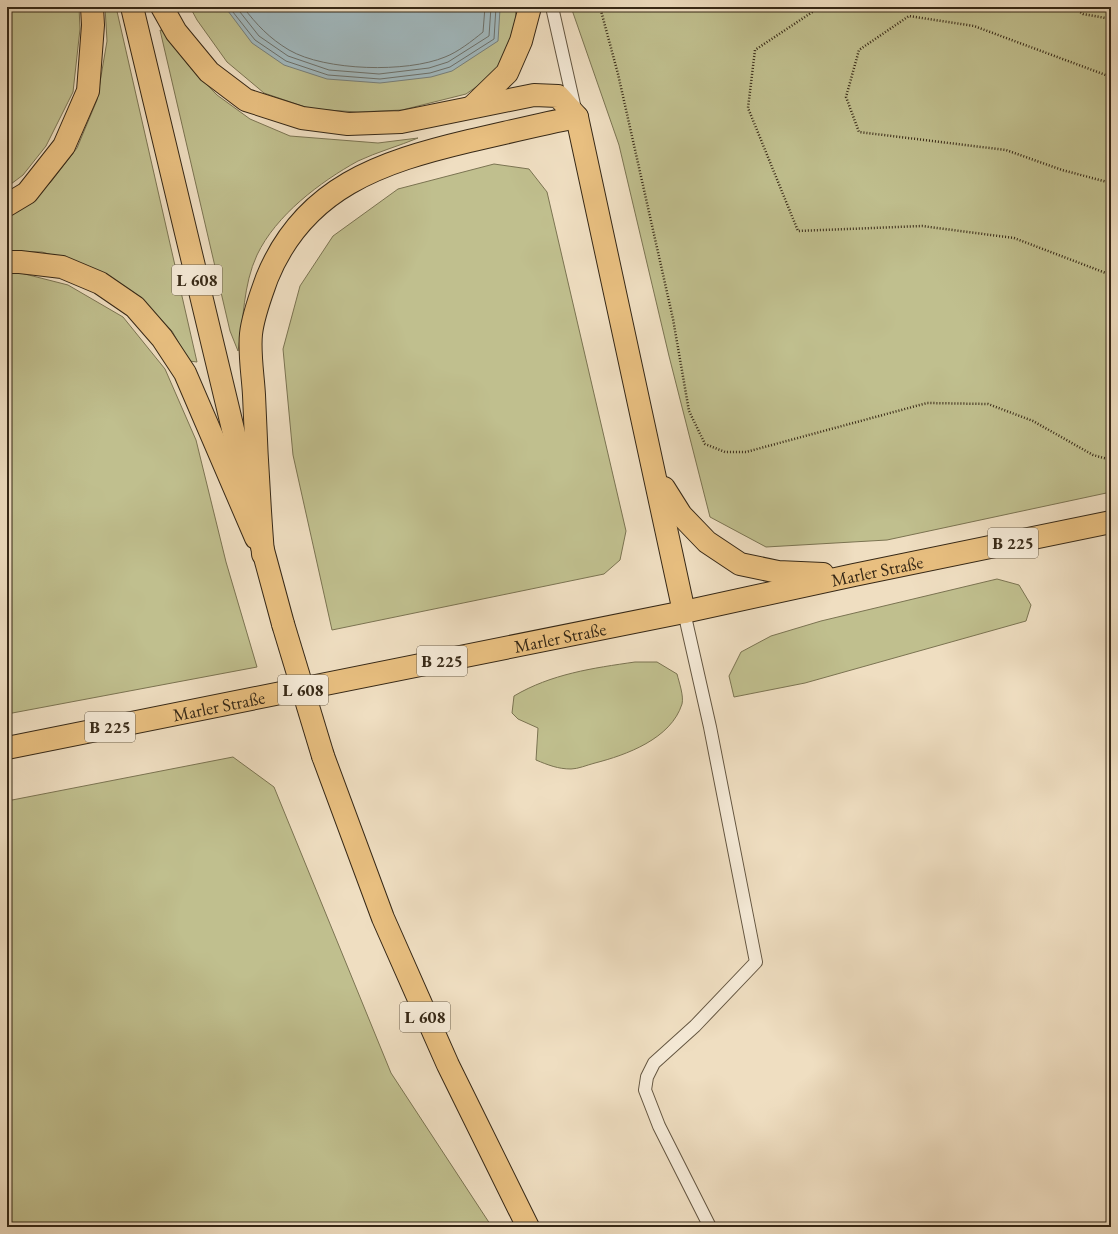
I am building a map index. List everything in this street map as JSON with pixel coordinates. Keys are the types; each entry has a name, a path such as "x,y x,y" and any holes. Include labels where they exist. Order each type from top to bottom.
{"main road":[{"path":"7,205 27,193 64,146 88,91 93,25 92,7"},
{"name":"L 608","path":"132,7 263,554 323,756 382,918 448,1065 528,1227"},
{"path":"162,7 176,32 208,72 246,100 295,116 348,124 401,122 473,106 534,95 558,96 577,117 656,475 684,612"},
{"path":"473,106 508,73 521,41 530,7"},
{"path":"263,554 251,334 261,294 276,257 287,239 299,223 330,196 347,184 377,168 452,145 577,117"},
{"path":"7,262 62,267 100,283 135,307 162,338 185,374 263,554"},
{"path":"656,475 681,515 707,542 740,564 778,572 854,575"},
{"name":"Marler Straße","path":"12,745 684,612 1111,522"}],"lane":[{"path":"552,7 577,117"},
{"path":"684,612 710,727 756,962 695,1026 654,1062 647,1077 645,1090 659,1126 710,1227"}],"path":[{"path":"600,7 618,74 673,319 689,411 705,444 725,452 746,452 927,404 988,404 1033,421 1092,455 1111,460"},
{"path":"820,7 755,50 748,108 798,232 922,226 1014,238 1111,275"},
{"path":"1073,7 1083,14 1111,19"},
{"path":"1111,77 974,26 909,16 858,50 846,97 859,132 1006,150 1062,170 1111,182"}],"shaded area":[{"path":"7,7 79,7 80,29 73,92 46,146 23,175 7,187"},
{"path":"105,7 116,7 197,362 189,361 172,331 147,305 80,263 42,252 7,251 7,219 50,183 77,148 97,100 107,41"},
{"path":"190,7 515,7 516,17 508,47 496,73 466,94 402,110 358,112 311,109 264,93 227,62 197,20"},
{"path":"571,7 1111,7 1111,492 887,540 766,547 710,517 669,356 619,145"},
{"path":"160,30 168,33 188,65 217,95 250,119 290,136 378,143 418,138 365,158 344,169 314,189 275,226 265,240 252,266 246,290 238,351 230,331"},
{"path":"494,164 529,169 547,192 626,531 620,560 604,574 332,630 293,455 283,349 300,286 333,236 398,189"},
{"path":"17,272 68,285 123,317 165,369 196,440 226,562 257,667 7,714 7,274"},
{"path":"997,579 1019,585 1031,605 1026,621 805,683 734,697 729,676 741,652 771,636 821,621"},
{"path":"635,662 657,662 677,674 682,693 682,704 668,727 646,744 607,760 580,768 562,768 536,760 538,728 518,719 512,713 514,696 528,688 557,677"},
{"path":"233,757 274,787 391,1073 492,1227 7,1227 7,801"}],"water":[{"path":"225,7 500,7 498,41 452,71 431,77 380,83 327,79 284,65 252,43"}]}
